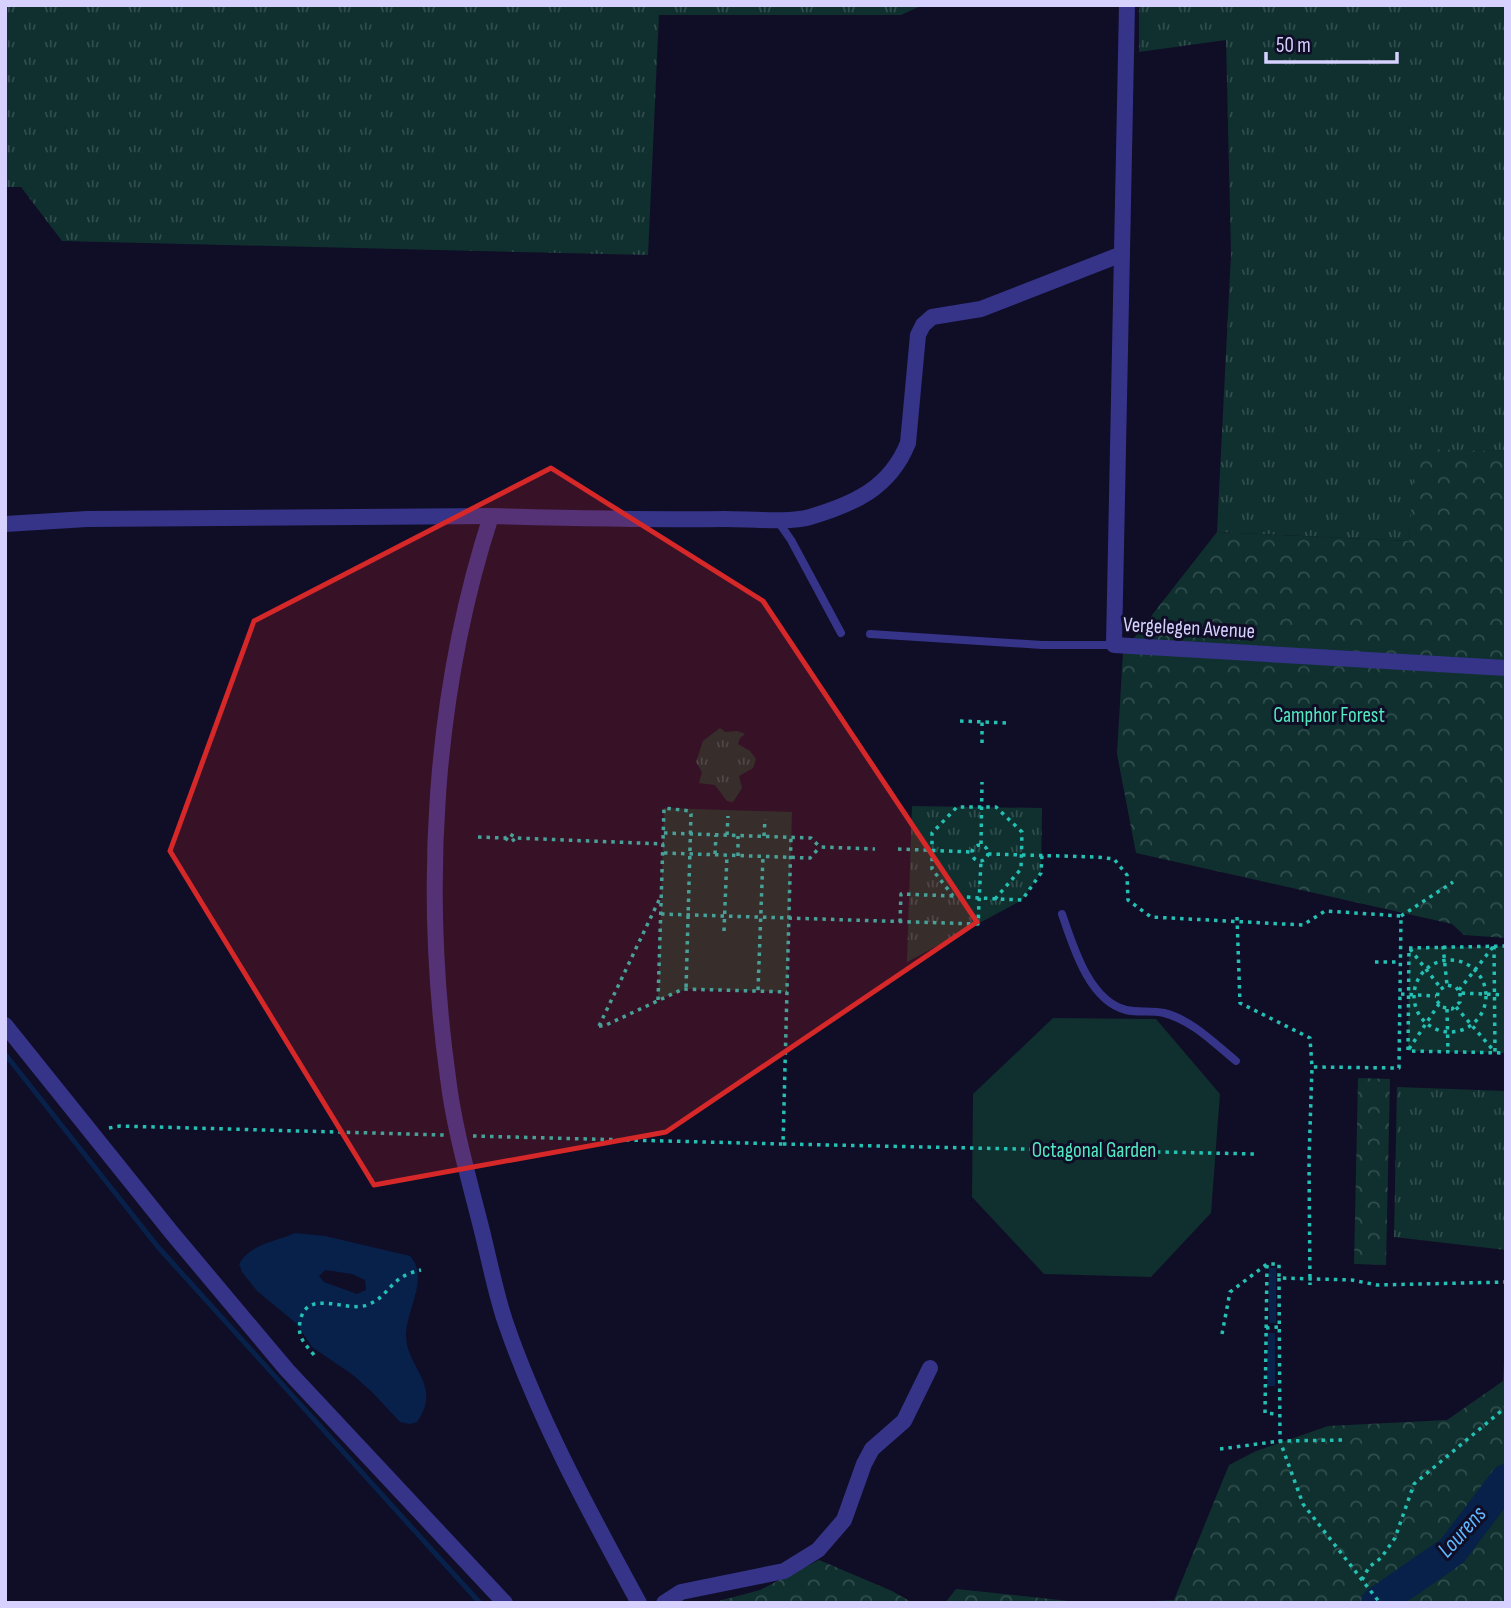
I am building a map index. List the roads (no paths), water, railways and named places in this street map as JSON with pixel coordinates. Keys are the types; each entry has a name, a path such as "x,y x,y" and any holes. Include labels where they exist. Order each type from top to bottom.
{"street":[{"path":"1114,645 1127,5"},
{"path":"5,524 87,519 491,516 650,520 808,518 863,496 876,488 895,468 908,443 918,335 927,321 938,315 981,309 1122,254"},
{"path":"491,516 475,565 453,673 441,763 436,844 436,928 448,1080 505,1319 532,1390 580,1495 639,1603"},
{"name":"Vergelegen Avenue","path":"1114,645 1506,668"},
{"path":"5,1025 287,1370 505,1603"},
{"path":"664,1603 681,1592 784,1571 818,1550 844,1520 872,1449 904,1421 930,1368"}],"lane":[{"path":"776,519 791,540 841,633"},
{"name":"Vergelegen Avenue","path":"870,634 1042,645 1114,645"},
{"path":"1062,914 1076,956 1103,999 1126,1010 1164,1013 1195,1026 1236,1061"}],"water":[{"path":"295,1233 325,1236 410,1256 416,1264 418,1284 406,1335 411,1357 425,1386 424,1409 417,1422 400,1422 353,1375 312,1347 297,1324 257,1291 242,1272 239,1264 250,1252","holes":["325,1270 352,1274 365,1280 366,1290 357,1294 324,1282 319,1276"]},
{"path":"1269,1268 1276,1268 1276,1323 1269,1323"},
{"path":"1268,1333 1275,1333 1275,1386 1267,1386"}],"waterway":[{"path":"5,1054 158,1247 480,1603"},
{"name":"Lourens","path":"1377,1603 1452,1551 1506,1480"}],"park label":[{"name":"Camphor Forest","path":"1329,715"},
{"name":"Octagonal Garden","path":"1094,1150"}]}
